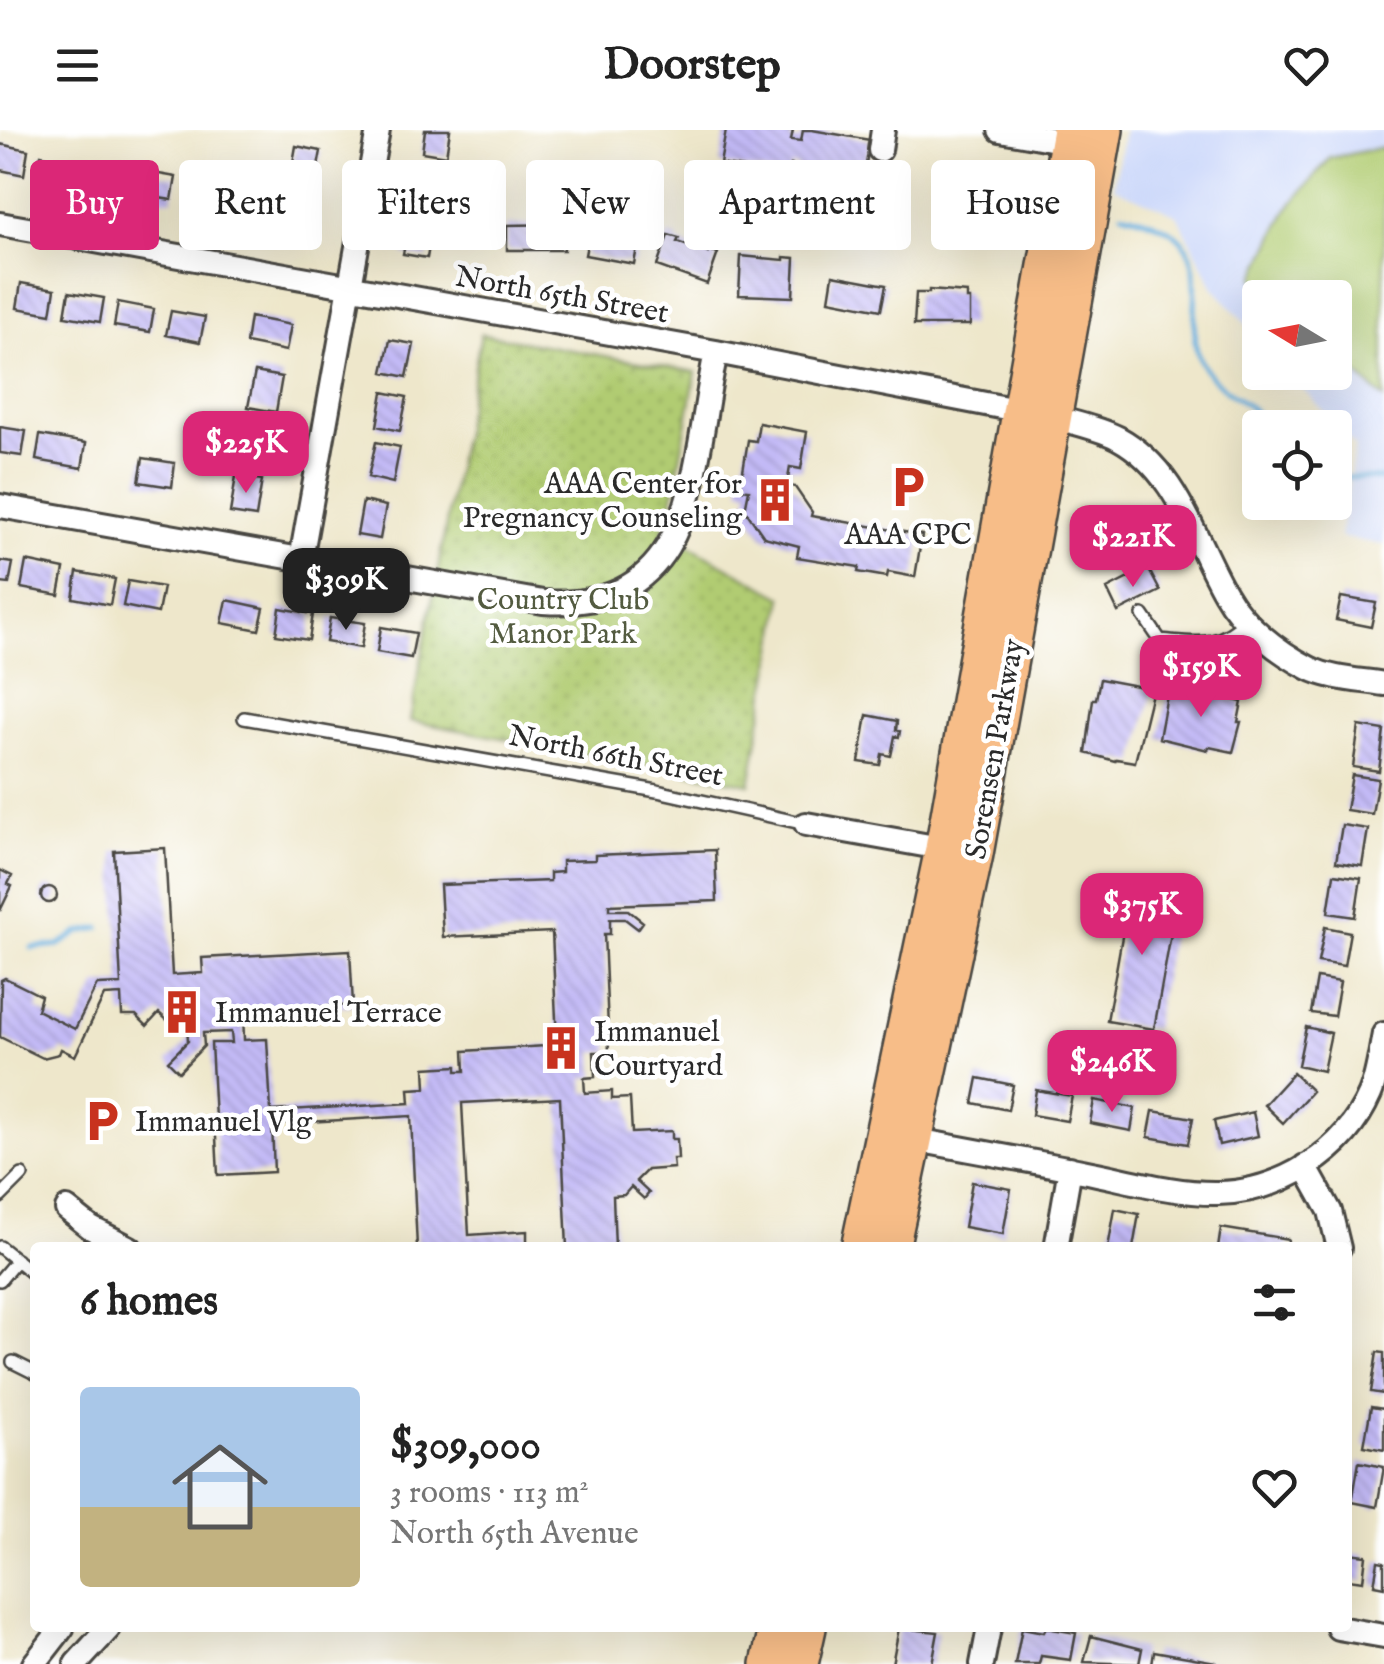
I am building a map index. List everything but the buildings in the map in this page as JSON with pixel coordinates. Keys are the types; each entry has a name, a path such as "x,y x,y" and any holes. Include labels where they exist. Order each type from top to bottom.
{"main road":[{"name":"Sorensen Parkway","path":"861,1242 899,1136 959,851 1086,138"},
{"name":"Sorensen Parkway","path":"891,1242 899,1136"},
{"path":"769,1664 776,1632"},
{"path":"800,1664 807,1632"}],"street":[{"path":"301,559 378,130"},
{"path":"1000,130 1086,138"},
{"name":"North 65th Street","path":"0,224 716,352 1036,414"},
{"path":"0,506 543,602 575,603 604,598 622,590 658,563 680,526 716,352"},
{"path":"1036,414 1118,438 1142,456 1162,476 1200,538 1225,594 1246,621 1312,670 1384,684"},
{"name":"North 66th Street","path":"806,824 959,851"},
{"path":"899,1136 1215,1193 1262,1186 1322,1155 1358,1116 1375,1080 1384,1034"},
{"path":"1304,1166 1330,1211 1337,1242"},
{"path":"1057,1242 1070,1168"},
{"path":"67,1210 119,1242"},
{"path":"1352,1630 1384,1636"},
{"path":"34,1664 59,1632"},
{"path":"76,1664 105,1632"},
{"path":"982,1664 988,1632"}],"lane":[{"path":"1142,614 1160,640 1221,641 1246,621"},
{"name":"North 66th Street","path":"244,718 657,791 806,824"},
{"path":"0,1197 22,1175"},
{"path":"0,1247 30,1271"},
{"path":"0,1280 17,1260"},
{"path":"13,1362 30,1370"}],"shaded area":[{"path":"1124,130 1384,130 1384,545 1340,537 1343,520 1352,520 1352,410 1322,410 1304,390 1352,390 1352,280 1242,280 1242,320 1214,288 1177,215 1114,187"}],"green space":[{"path":"1384,147 1384,399 1352,370 1352,280 1254,279 1287,210 1330,158"},
{"name":"Country Club Manor Park","path":"481,334 696,372 671,507 662,531 783,597 750,784 410,721"}],"waterway":[{"path":"1122,213 1160,225 1183,242 1194,268 1195,336 1201,362 1217,382 1253,410"},
{"path":"1352,478 1384,479"},
{"path":"32,948 59,945 80,932 100,928"}],"place":[{"name":"AAA CPC","path":"908,487"},
{"name":"AAA Center for Pregnancy Counseling","path":"775,500"},
{"name":"Immanuel Terrace","path":"182,1012"},
{"name":"Immanuel Courtyard","path":"561,1048"},
{"name":"Immanuel Vlg","path":"102,1121"}]}
